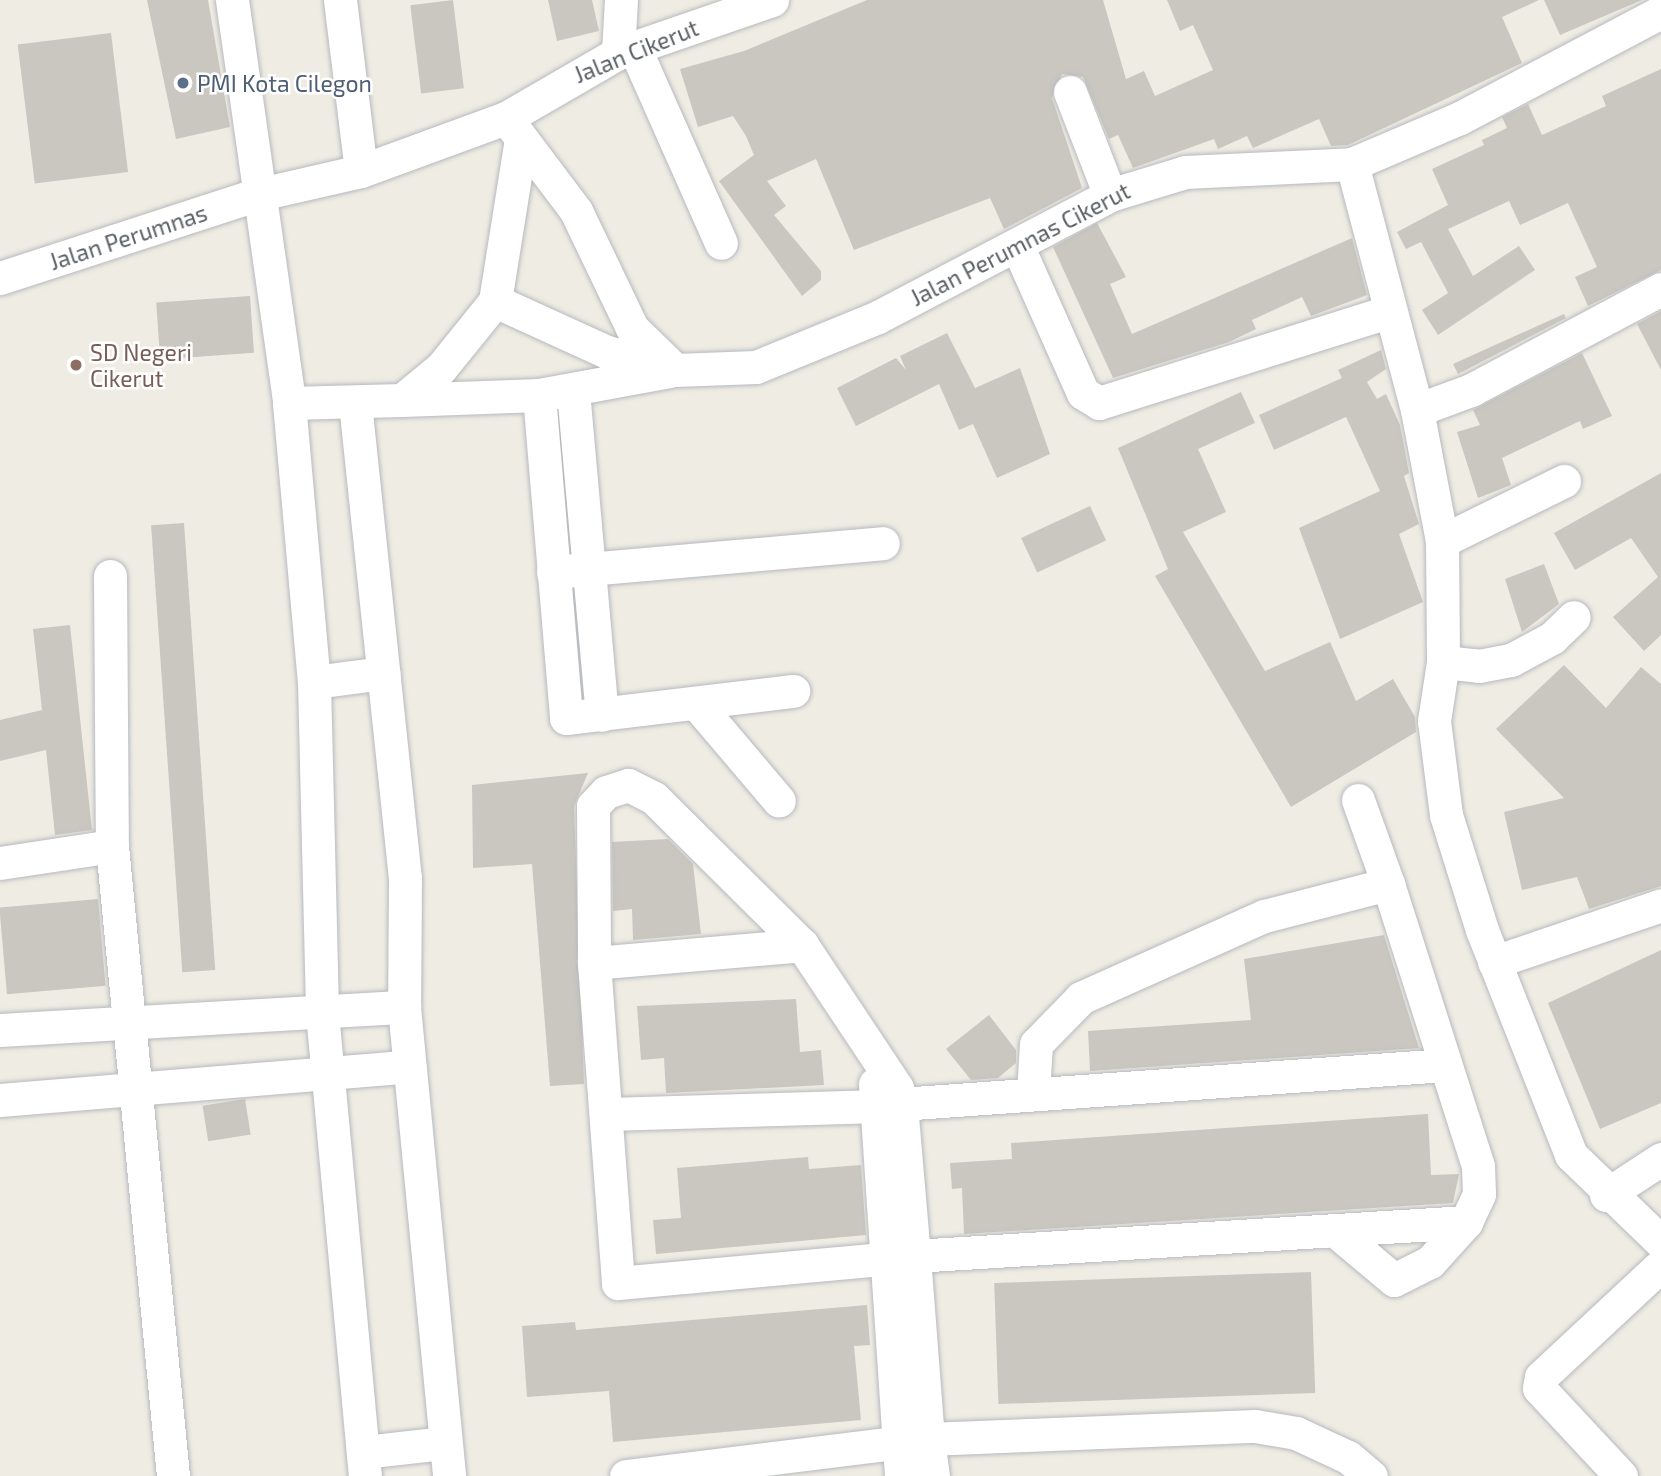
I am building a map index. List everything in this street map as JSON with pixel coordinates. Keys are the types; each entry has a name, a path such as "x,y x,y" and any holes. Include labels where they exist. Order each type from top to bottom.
{"street":[{"path":"232,0 256,195 289,403 314,682 322,1013 364,1464 445,1443"},
{"path":"340,0 361,171"},
{"path":"621,0 627,51 721,243"},
{"name":"Jalan Cikerut","path":"361,171 514,129 627,51 772,0"},
{"name":"Jalan Perumnas Cikerut","path":"495,301 607,352 676,370 756,367 793,356 1017,245 1110,195 1185,172 1352,164 1460,118 1661,12"},
{"path":"1070,92 1110,195"},
{"path":"402,400 440,368 495,301 514,129"},
{"path":"514,129 576,211 632,328 676,370"},
{"path":"1352,164 1417,410 1442,541 1443,662 1434,721 1446,815 1494,962 1571,1155 1660,1254 1541,1377 1539,1388 1621,1476"},
{"name":"Jalan Perumnas","path":"0,278 256,195 361,171"},
{"path":"1017,245 1083,393 1099,403 1390,311"},
{"path":"1417,410 1471,390 1661,289"},
{"path":"289,403 539,395 676,370"},
{"path":"572,391 602,715"},
{"path":"539,395 566,718 793,691"},
{"path":"355,402 405,878 404,1007 449,1476"},
{"path":"1442,541 1564,481"},
{"path":"553,572 883,543"},
{"path":"110,576 112,846 126,1025 135,1087 173,1476"},
{"path":"1443,662 1479,666 1511,660 1552,638 1574,617"},
{"path":"314,682 383,673"},
{"path":"696,703 779,802"},
{"path":"901,1476 913,1440 899,1257 887,1105 881,1069 802,945 654,798 628,785 606,792 591,816 594,963 607,1114 607,1284 899,1257 1338,1233 1466,1222"},
{"path":"1338,1233 1394,1280 1430,1262 1466,1222 1479,1194 1478,1166 1388,884 1358,800"},
{"path":"0,863 112,846"},
{"path":"1033,1093 1036,1044 1082,998 1264,916 1388,884"},
{"path":"1494,962 1661,905"},
{"path":"594,963 802,945"},
{"path":"0,1030 126,1025 404,1007"},
{"path":"607,1114 887,1105 1445,1065"},
{"path":"0,1100 135,1087 328,1075 410,1066"},
{"path":"1606,1195 1661,1159"},
{"path":"626,1476 913,1440 1255,1426 1296,1433 1348,1457 1371,1476"},
{"path":"913,1440 933,1476"}],"building":[{"path":"147,0 208,0 230,127 176,139"},
{"path":"453,0 464,88 421,94 410,5"},
{"path":"548,0 592,0 599,31 557,41"},
{"path":"867,0 1103,0 1126,79 1144,71 1155,96 1213,70 1193,25 1180,31 1167,0 1539,0 1502,17 1522,63 1348,145 1331,146 1319,119 1253,148 1247,136 1218,149 1214,139 1133,168 1118,135 1109,139 1083,77 1062,74 1052,98 1082,188 1004,229 990,198 854,250 816,159 767,181 786,206 774,215 821,271 821,280 802,296 719,181 754,155 746,136 733,116 698,127 680,69 744,51"},
{"path":"1544,0 1642,0 1560,35"},
{"path":"111,33 128,172 35,183 18,44"},
{"path":"1661,69 1661,270 1588,306 1575,277 1597,267 1568,203 1520,225 1509,201 1448,229 1473,276 1519,246 1535,270 1438,335 1422,310 1448,293 1421,242 1406,249 1397,232 1448,205 1432,169 1484,145 1482,140 1507,128 1502,117 1528,104 1542,135 1606,106 1602,96"},
{"path":"1097,223 1126,277 1110,284 1132,334 1352,238 1367,295 1311,316 1302,297 1252,320 1256,329 1229,342 1113,378 1053,247"},
{"path":"250,296 254,353 160,359 156,303"},
{"path":"1661,311 1661,370 1637,324"},
{"path":"1564,314 1566,318 1458,374 1453,364"},
{"path":"947,333 975,388 1020,368 1050,454 997,478 973,424 959,430 939,384 856,426 837,388 896,358 906,370 900,356"},
{"path":"1381,350 1386,369 1367,382 1377,399 1386,394 1400,425 1409,473 1404,476 1419,524 1399,534 1423,602 1340,639 1299,528 1380,491 1346,417 1274,450 1259,415 1342,378 1338,370"},
{"path":"1582,353 1612,416 1583,429 1580,421 1502,458 1511,485 1478,498 1457,432 1480,425 1473,410"},
{"path":"1241,392 1255,423 1198,449 1226,512 1183,532 1265,671 1330,642 1356,701 1393,679 1415,717 1416,732 1291,807 1155,576 1168,569 1118,448"},
{"path":"1661,473 1661,635 1644,651 1613,617 1658,577 1631,538 1575,570 1554,533"},
{"path":"1090,506 1106,540 1037,573 1021,538"},
{"path":"184,523 215,970 182,972 151,525"},
{"path":"1544,564 1559,604 1522,632 1505,579"},
{"path":"70,625 92,830 55,835 46,750 0,761 0,720 42,710 33,629"},
{"path":"1564,665 1606,708 1641,667 1661,684 1661,886 1589,909 1577,877 1522,890 1504,812 1564,798 1496,729"},
{"path":"588,773 574,806 584,1084 550,1086 532,864 473,868 472,785"},
{"path":"668,839 693,864 701,934 633,940 632,909 613,911 612,842"},
{"path":"98,899 106,986 7,994 0,908"},
{"path":"1384,935 1419,1048 1090,1071 1088,1031 1251,1020 1244,959"},
{"path":"1661,950 1661,1103 1600,1129 1548,1003"},
{"path":"796,999 800,1052 821,1050 824,1085 666,1093 664,1058 641,1060 637,1006"},
{"path":"989,1015 1016,1050 1016,1063 998,1078 971,1080 946,1049"},
{"path":"245,1099 251,1135 208,1141 203,1106"},
{"path":"1428,1114 1431,1175 1459,1174 1453,1203 964,1234 962,1188 952,1189 950,1163 1012,1159 1011,1143"},
{"path":"808,1157 809,1169 861,1165 866,1235 656,1254 653,1220 681,1218 677,1168"},
{"path":"1311,1272 1315,1393 998,1404 994,1283"},
{"path":"867,1305 870,1345 854,1346 861,1420 613,1442 609,1391 527,1397 522,1326 575,1322 576,1330"}],"place":[{"name":"PMI Kota Cilegon","path":"183,83"},
{"name":"SD Negeri Cikerut","path":"76,365"}]}
